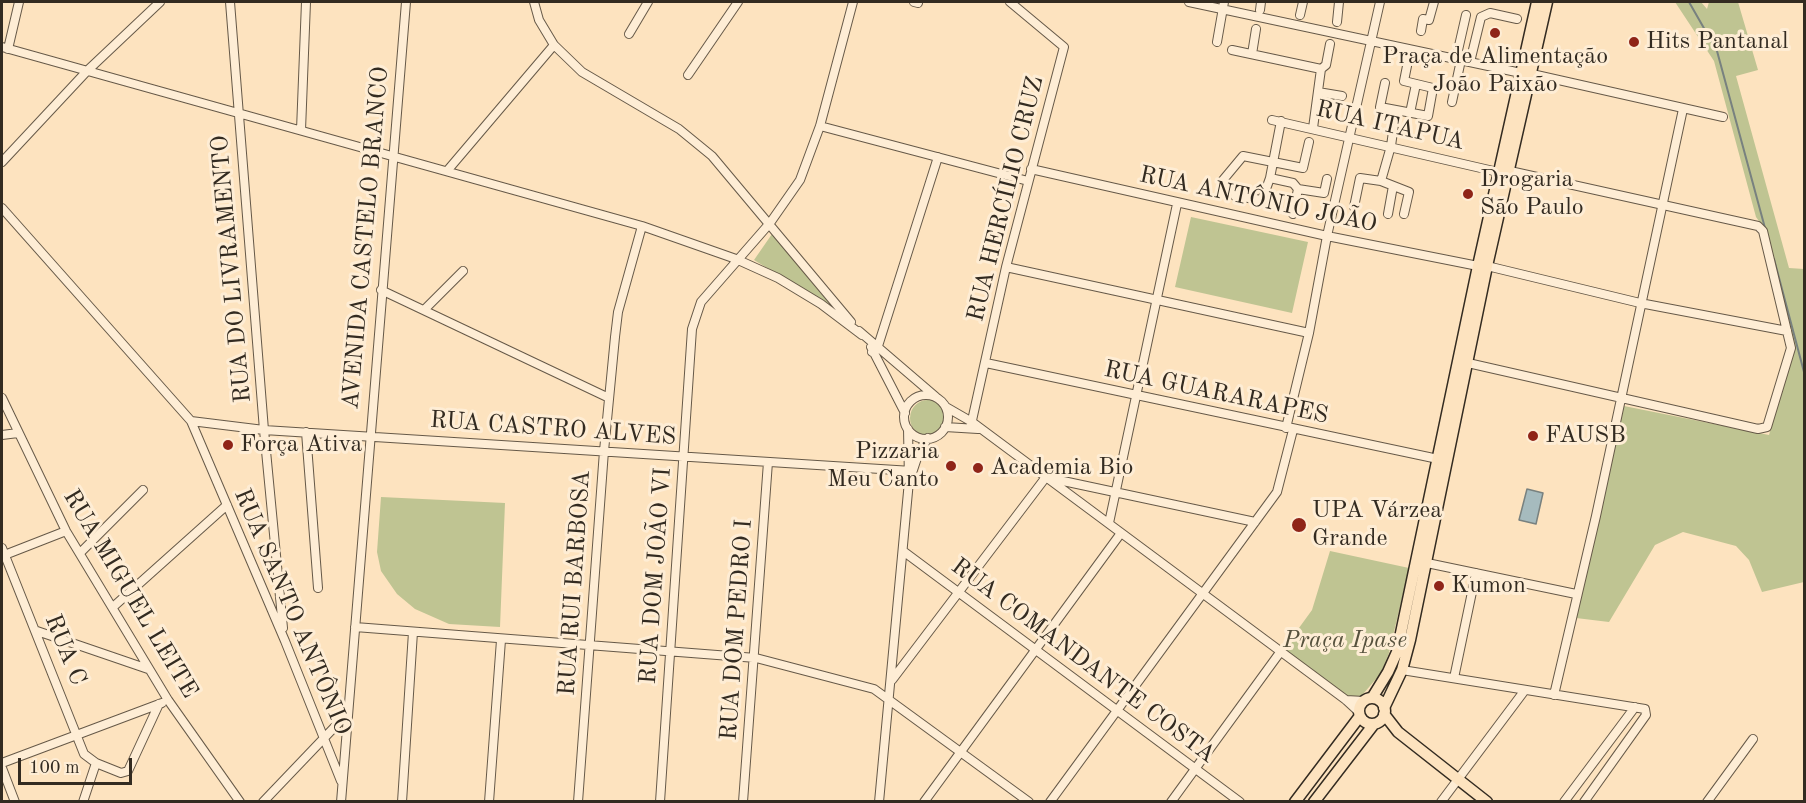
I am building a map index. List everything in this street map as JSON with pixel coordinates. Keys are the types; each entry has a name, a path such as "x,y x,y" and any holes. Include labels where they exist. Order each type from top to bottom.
{"main road":[{"path":"1527,74 1537,2"},
{"path":"1295,801 1388,672 1397,652 1482,266 1527,74 1547,2"},
{"path":"1314,801 1380,717 1402,670 1427,563 1468,363 1482,266"},
{"path":"1368,699 1380,701 1380,717"},
{"path":"1359,714 1365,723 1380,717"},
{"path":"1380,717 1487,801"}],"street":[{"path":"19,2 5,48 642,226 736,259 778,278 821,304 866,338"},
{"path":"2,162 87,71 160,2"},
{"name":"RUA DO LIVRAMENTO","path":"230,2 264,429 285,641"},
{"path":"301,130 306,2"},
{"name":"AVENIDA CASTELO BRANCO","path":"340,801 406,2"},
{"path":"534,2 539,20 554,45 582,72 679,129 712,156 875,349 946,407 1046,477 1202,592 1346,700 1359,714"},
{"path":"629,34 648,2"},
{"path":"688,75 738,2"},
{"name":"RUA DOM JOÃO VI","path":"660,801 692,329 701,302 736,259 770,223 800,180 820,126 853,2"},
{"name":"RUA HERCÍLIO CRUZ","path":"974,427 1006,267 1064,47 1010,2"},
{"path":"1190,2 1223,5 1371,40 1723,117"},
{"path":"1300,15 1303,2"},
{"path":"1337,22 1339,2"},
{"path":"1050,801 1202,592 1256,522 1280,486 1289,429 1328,236 1380,2"},
{"path":"1421,31 1423,19 1430,20 1434,2"},
{"path":"1217,42 1223,5"},
{"path":"1470,62 1481,17 1490,13 1518,19"},
{"path":"1452,102 1466,15"},
{"path":"1252,54 1256,29"},
{"path":"447,171 554,45"},
{"path":"1313,128 1321,69 1326,65 1330,45"},
{"path":"1232,50 1321,69"},
{"path":"1385,83 1380,107 1428,116 1433,88 1404,81 1408,61"},
{"path":"1410,112 1416,84"},
{"path":"1318,92 1342,96"},
{"path":"1554,695 1683,109"},
{"path":"1381,181 1391,146 1396,110"},
{"name":"RUA ITAPUA","path":"1273,163 1277,120 1504,172 1752,223 1764,231 1791,348 1767,428 1758,429 1621,398"},
{"path":"820,126 1028,181"},
{"path":"1222,180 1243,156 1303,168 1309,142"},
{"path":"879,801 910,474 905,413 875,349 938,157"},
{"path":"1235,196 1262,200 1273,163"},
{"name":"RUA ANTÔNIO JOÃO","path":"1030,169 1177,204 1482,266 1640,303 1787,331"},
{"path":"1270,178 1293,183 1298,189 1324,193 1327,179"},
{"path":"1354,207 1360,178 1381,181 1409,192 1404,214"},
{"path":"1388,214 1393,186"},
{"path":"1293,214 1298,189"},
{"path":"1109,523 1177,204"},
{"name":"RUA SANTO ANTÔNIO","path":"2,208 191,421 285,641 342,782"},
{"name":"RUA RUI BARBOSA","path":"578,801 604,451 618,312 642,226"},
{"path":"1006,267 1309,333"},
{"path":"424,310 463,271"},
{"path":"381,290 609,398"},
{"name":"RUA GUARARAPES","path":"986,363 1438,459"},
{"path":"1468,363 1621,398"},
{"path":"905,413 914,399 924,395 936,397"},
{"name":"RUA MIGUEL LEITE","path":"2,398 66,531 113,607 148,669 163,702 240,801"},
{"path":"908,429 917,436 928,438 935,436 945,427 948,414 946,407"},
{"name":"RUA CASTRO ALVES","path":"191,421 264,429 684,456 910,474"},
{"path":"945,427 974,427"},
{"path":"306,432 318,588"},
{"path":"2,435 18,433"},
{"path":"910,474 928,438"},
{"name":"RUA DOM PEDRO I","path":"743,801 756,658 768,462"},
{"path":"1046,477 1256,522"},
{"path":"892,681 1046,477"},
{"path":"80,553 143,490"},
{"path":"113,607 226,505"},
{"path":"2,553 66,531"},
{"path":"924,801 1121,533"},
{"name":"RUA COMANDANTE COSTA","path":"903,551 1240,801"},
{"name":"RUA C","path":"2,553 37,632 84,754 96,763"},
{"path":"1427,563 1576,594"},
{"path":"1454,678 1476,573"},
{"path":"355,627 756,658 874,689 1029,801"},
{"path":"37,632 148,669"},
{"path":"402,801 413,632"},
{"path":"489,801 501,639"},
{"path":"1171,801 1281,651"},
{"path":"1402,670 1645,709 1647,715 1584,801"},
{"path":"1441,801 1525,690"},
{"path":"1346,700 1368,699"},
{"path":"2,763 163,702"},
{"path":"84,801 96,763 121,773 128,771 163,702"},
{"path":"1564,801 1635,707"},
{"path":"262,801 347,714"},
{"path":"1707,801 1753,739"},
{"path":"2,768 15,801"}],"green space":[{"path":"1675,2 1701,2 1707,9 1709,2 1738,2 1758,70 1736,76 1789,268 1804,269 1804,582 1762,592 1749,560 1736,546 1683,532 1655,545 1609,622 1576,618 1624,406 1769,435 1793,347 1764,228 1756,217 1714,61"},
{"path":"1191,217 1308,242 1292,313 1175,287"},
{"path":"772,234 833,308 754,260"},
{"path":"928,400 941,405 946,418 941,431 928,436 915,431 910,418 915,405"},
{"path":"381,497 505,503 500,627 449,624 415,609 397,594 381,571 377,552"},
{"name":"Praça Ipase","path":"1330,551 1409,568 1389,653 1381,673 1358,700 1350,702 1283,650 1312,610"}],"shaded area":[{"path":"1527,489 1543,493 1536,524 1519,520"}],"waterway":[{"path":"1689,2 1717,51 1765,228"},
{"path":"1774,259 1804,372"}],"place":[{"name":"Praça de Alimentação João Paixão","path":"1495,33"},
{"name":"Hits Pantanal","path":"1634,42"},
{"name":"Drogaria São Paulo","path":"1468,194"},
{"name":"FAUSB","path":"1533,436"},
{"name":"Força Ativa","path":"228,445"},
{"name":"Pizzaria Meu Canto","path":"951,466"},
{"name":"Academia Bio","path":"978,468"},
{"name":"UPA Várzea Grande","path":"1299,525"},
{"name":"Kumon","path":"1439,586"}]}
